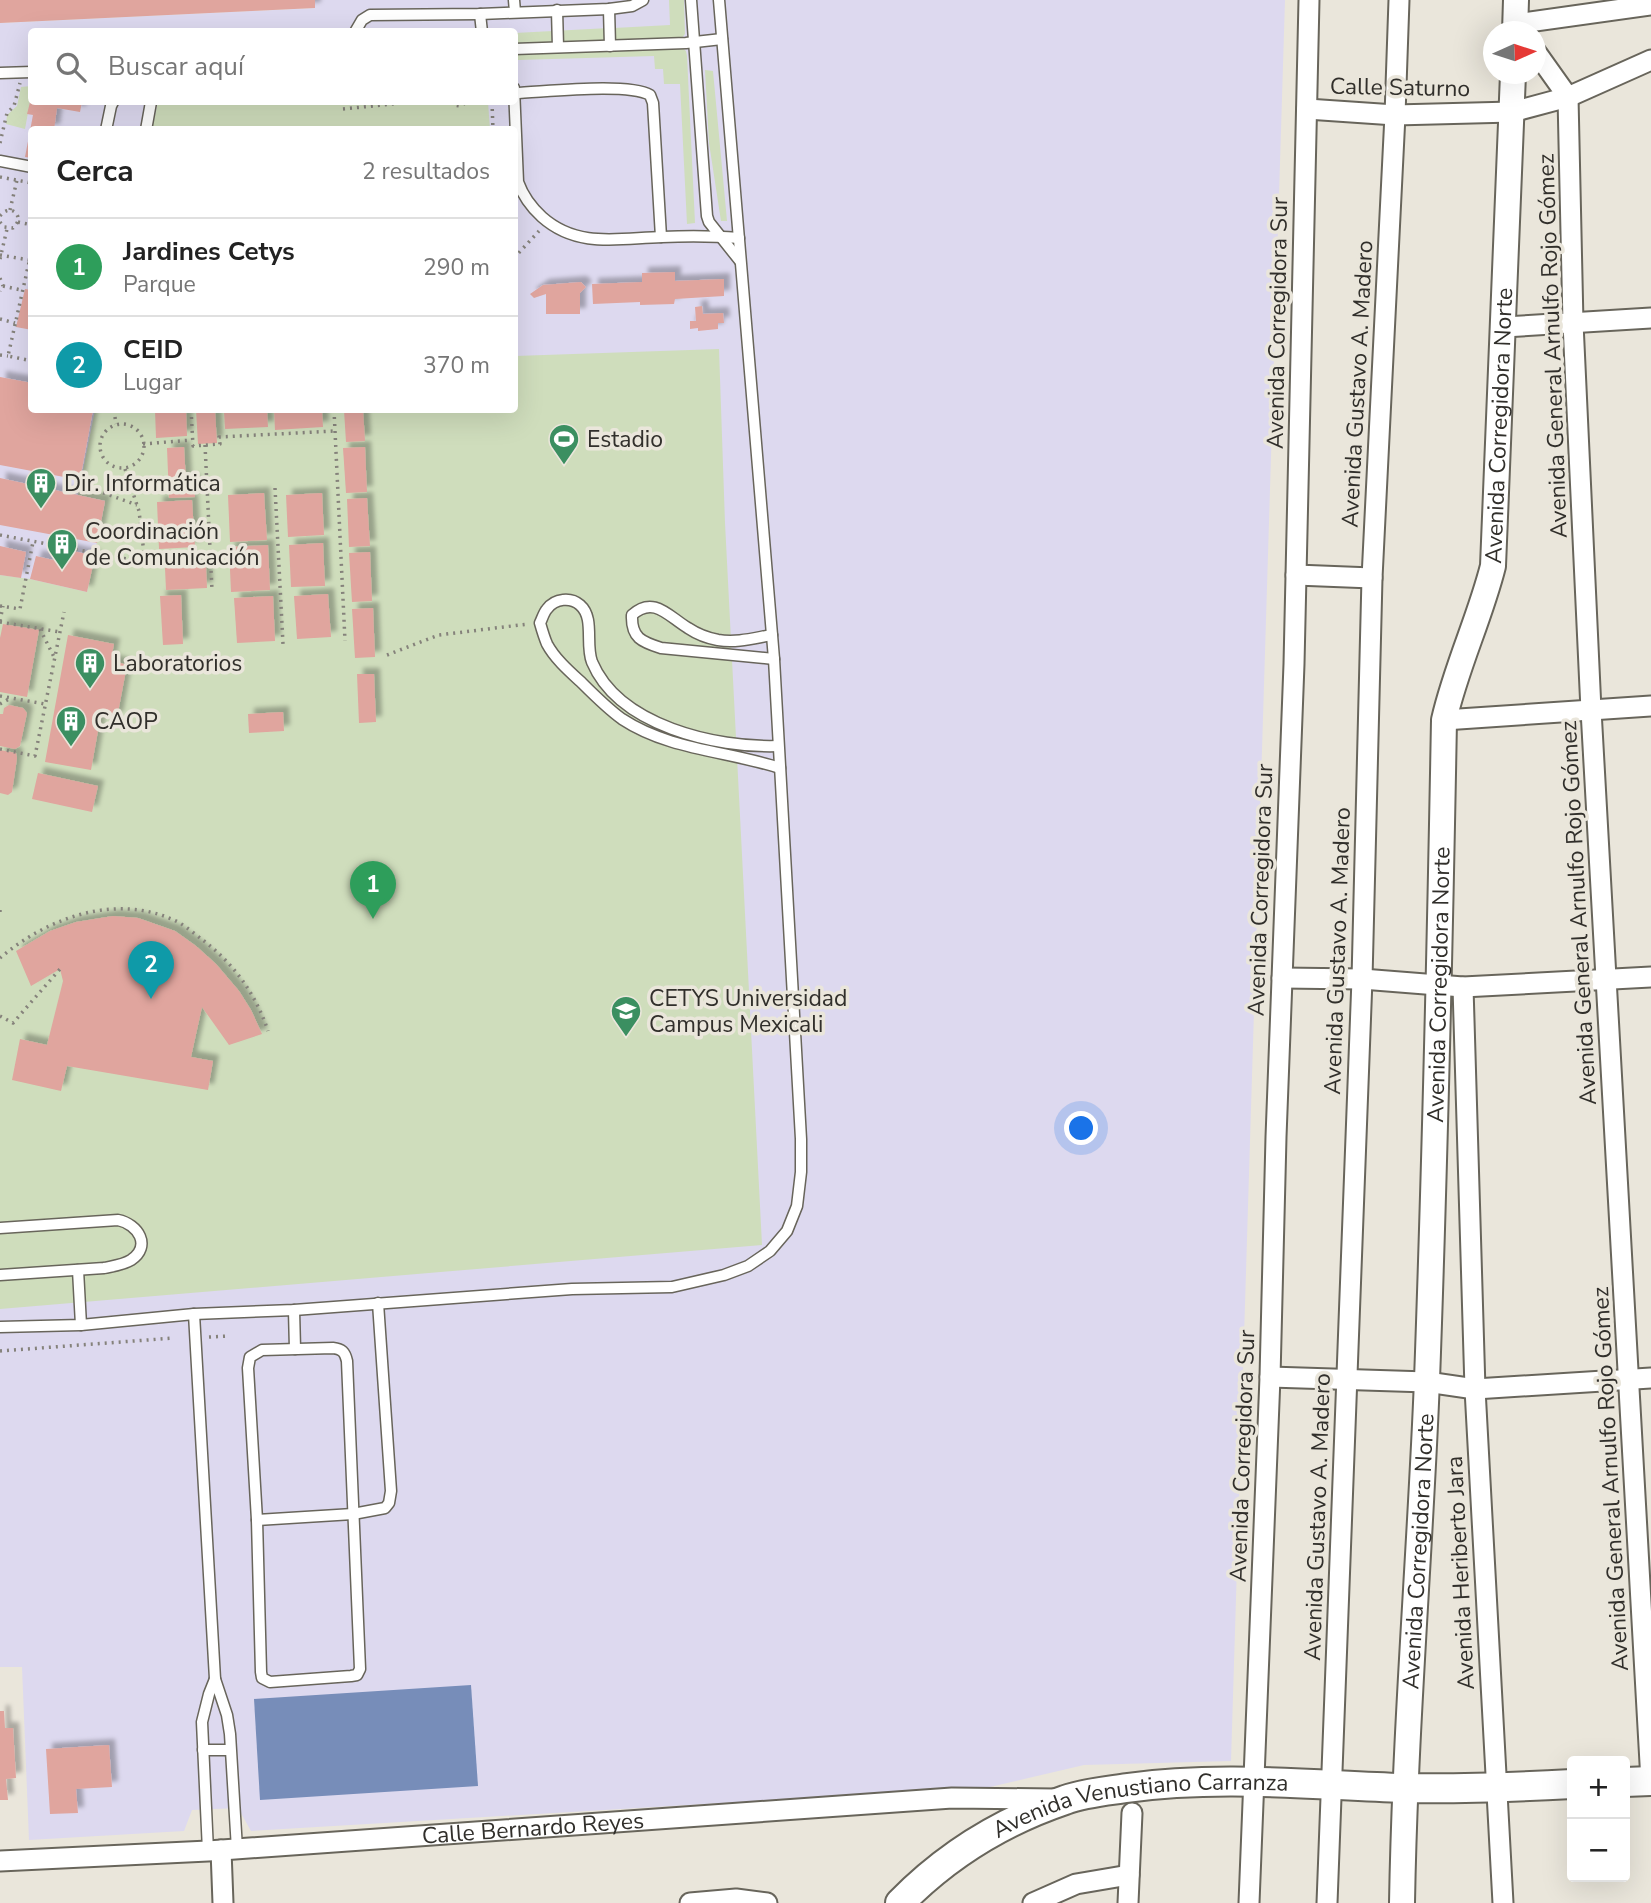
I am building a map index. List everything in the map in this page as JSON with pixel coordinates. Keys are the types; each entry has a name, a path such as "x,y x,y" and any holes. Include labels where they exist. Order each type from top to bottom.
{"main road":[{"name":"Avenida Venustiano Carranza","path":"901,1903 935,1870 957,1854 1013,1822 1066,1799 1156,1784 1254,1781 1404,1788"},
{"path":"1630,1782 1651,1781"},
{"path":"1404,1788 1496,1788 1567,1784"}],"street":[{"name":"Avenida Corregidora Sur","path":"1250,1903 1296,575 1309,0"},
{"name":"Avenida Gustavo A. Madero","path":"1327,1903 1362,979 1371,578 1399,0"},
{"path":"1525,21 1651,5"},
{"name":"Calle Saturno","path":"1307,109 1395,116 1512,112 1569,97 1651,61"},
{"path":"1546,67 1569,97"},
{"name":"Avenida Corregidora Norte","path":"1402,1903 1404,1788 1451,986 1444,719 1450,693 1485,597 1493,566 1513,84"},
{"name":"Avenida General Arnulfo Rojo Gómez","path":"1569,97 1573,323 1591,710 1651,1781"},
{"path":"1504,327 1651,318"},
{"path":"1296,575 1371,578"},
{"path":"1444,719 1651,706"},
{"path":"1282,978 1362,979 1451,986 1651,977"},
{"name":"Avenida Heriberto Jara","path":"1451,986 1503,1903"},
{"path":"1269,1377 1427,1382 1475,1389 1651,1378"},
{"name":"Calle Bernardo Reyes","path":"0,1861 222,1850 952,1798 1066,1799"},
{"path":"1128,1903 1132,1813"},
{"path":"222,1850 223,1903"},
{"path":"1033,1903 1076,1884 1129,1875"},
{"path":"690,1903 736,1899 767,1903"}],"lane":[{"path":"514,0 514,12"},
{"path":"357,28 368,15 609,9 632,6 643,0"},
{"path":"691,0 707,216 741,262"},
{"path":"0,1326 81,1325 194,1314 294,1310 572,1289 672,1287 724,1275 748,1266 770,1251 787,1231 797,1206 801,1139 774,659 719,0"},
{"path":"609,9 610,46"},
{"path":"557,10 558,47"},
{"path":"480,14 482,28"},
{"path":"518,49 722,39"},
{"path":"0,73 28,72"},
{"path":"518,93 610,89 640,91 650,95 653,103 661,237"},
{"path":"107,126 112,105"},
{"path":"147,126 150,105"},
{"path":"515,105 516,126"},
{"path":"0,161 28,166"},
{"path":"518,182 530,205 547,221 571,235 606,240 661,237 738,238"},
{"path":"778,746 756,747 726,743 684,733 649,718 617,697 602,680 592,660 586,611 578,603 567,599 557,601 546,609 540,623 547,644 562,663 623,719 653,736 753,759 780,768"},
{"path":"772,635 737,641 717,640 699,635 662,610 649,606 639,608 632,615 631,626 636,636 644,643 662,648 774,659"},
{"path":"0,1228 118,1220 127,1222 140,1234 141,1244 133,1259 121,1265 0,1275"},
{"path":"78,1270 81,1325"},
{"path":"257,1520 353,1514 385,1508 389,1503 378,1303"},
{"path":"294,1310 295,1349"},
{"path":"194,1314 215,1679 227,1715 230,1750 222,1850"},
{"path":"333,1348 346,1353 360,1669 357,1675 351,1676 270,1682 262,1678 261,1672 257,1520 248,1379 250,1357 261,1350 295,1349 333,1348"},
{"path":"215,1679 202,1722 203,1750 222,1850"},
{"path":"203,1750 230,1750"}],"path":[{"path":"0,143 7,113 14,106 19,83"},
{"path":"343,109 382,105"},
{"path":"492,105 493,126"},
{"path":"0,177 28,182"},
{"path":"10,210 17,180"},
{"path":"0,216 4,211 10,210 18,215 18,222 13,228 7,229"},
{"path":"518,254 547,221"},
{"path":"0,222 7,229"},
{"path":"18,222 28,224"},
{"path":"7,229 0,256 28,260"},
{"path":"8,356 28,264"},
{"path":"0,278 3,286"},
{"path":"3,286 22,290"},
{"path":"0,291 3,286"},
{"path":"0,319 15,323"},
{"path":"0,355 28,360"},
{"path":"114,413 116,424"},
{"path":"191,413 193,446 220,444 219,437 335,431"},
{"path":"334,413 345,641"},
{"path":"124,423 137,429 143,444 144,449 138,462 125,468 110,465 101,454 101,439 109,427 116,424 124,423"},
{"path":"143,444 192,440"},
{"path":"205,445 212,590"},
{"path":"125,468 139,511 145,562"},
{"path":"90,488 137,505"},
{"path":"275,488 283,644"},
{"path":"0,535 159,564 210,560"},
{"path":"33,541 20,609 1,606 0,622 60,632"},
{"path":"0,749 35,756 64,612"},
{"path":"387,655 439,635 540,623"},
{"path":"40,629 55,659"},
{"path":"0,696 45,704"},
{"path":"0,704 11,698"},
{"path":"0,958 46,927 74,916 109,908 156,913 180,923 219,953 247,986 262,1012 268,1031"},
{"path":"0,910 0,916"},
{"path":"0,1016 12,1023 60,969"},
{"path":"207,1337 229,1336"},
{"path":"0,1350 174,1338"}],"shaded area":[{"name":"CETYS Universidad Campus Mexicali","path":"315,0 1285,0 1231,1761 1084,1765 990,1787 251,1831 238,1808 192,1810 184,1831 29,1840 22,1667 0,1667 0,23 315,8"}],"green space":[{"path":"669,0 684,0 685,34 677,44 686,51 687,56 695,223 687,224 680,84 664,84 663,69 655,69 654,56 518,60 518,51 614,45 614,28 670,25"},
{"path":"609,28 610,46 518,49 518,33"},
{"path":"705,70 713,71 727,221 721,221 709,143"},
{"path":"28,86 29,105 25,129 6,124 7,115 17,106 21,87"},
{"path":"157,105 488,105 490,126 153,126"},
{"path":"719,349 725,523 762,1245 0,1309 0,575 87,592 105,501 78,495 94,413 518,413 518,356"}],"water":[{"path":"471,1685 478,1786 260,1800 254,1699"}],"building":[{"path":"0,0 315,0 315,8 0,23"},
{"path":"29,105 81,105 80,112 57,108 55,126 31,126 33,115 27,114"},
{"path":"675,272 675,281 724,279 724,296 675,299 674,304 593,304 592,284 642,282 642,273"},
{"path":"581,282 586,287 580,293 580,314 546,314 546,294 534,298 530,294 543,285"},
{"path":"25,289 28,289 28,329 16,327"},
{"path":"702,306 703,314 723,313 724,323 718,323 718,329 690,329 690,321 696,321 695,307"},
{"path":"0,377 28,382 28,413 92,413 80,480 0,465"},
{"path":"155,413 186,413 187,436 156,438"},
{"path":"196,413 215,413 217,443 198,444"},
{"path":"224,413 267,413 268,427 225,429"},
{"path":"274,413 322,413 323,427 275,430"},
{"path":"344,413 363,413 365,441 346,442"},
{"path":"184,447 186,481 194,480 195,497 169,498 167,448"},
{"path":"365,447 367,492 346,493 343,448"},
{"name":"Dir. Informática","path":"0,478 105,501 97,543 0,525"},
{"path":"264,493 267,540 230,542 228,495"},
{"path":"322,493 324,535 288,537 286,495"},
{"path":"367,498 370,546 349,547 347,499"},
{"path":"192,500 195,547 159,549 157,502"},
{"path":"323,543 325,586 291,587 289,545"},
{"path":"268,545 270,590 231,592 229,547"},
{"path":"0,546 26,552 21,578 0,575"},
{"name":"Coordinación de Comunicación","path":"65,549 95,556 87,592 30,579 36,556 62,562"},
{"path":"370,552 372,601 352,602 349,553"},
{"path":"206,566 207,588 166,590 165,568"},
{"path":"328,594 331,637 297,639 294,596"},
{"path":"181,595 183,644 163,645 160,596"},
{"path":"273,596 275,641 237,643 234,598"},
{"path":"373,608 375,657 355,658 352,609"},
{"path":"3,624 39,630 27,697 0,692 0,638"},
{"name":"Laboratorios","path":"68,635 114,644 111,660 127,665 117,718 101,714 91,770 45,762"},
{"path":"357,674 374,674 376,722 359,723"},
{"path":"9,705 23,708 27,713 20,746 15,749 0,746 0,714 3,714 4,708"},
{"path":"283,712 284,731 249,733 248,714"},
{"path":"0,750 16,753 17,758 12,792 8,795 0,793"},
{"path":"38,773 98,786 92,812 32,799"},
{"path":"113,916 138,918 175,931 216,964 251,1010 262,1034 229,1045 202,1007 191,1057 213,1061 208,1090 67,1066 61,1091 12,1080 20,1039 47,1045 63,981 60,969 31,986 16,951 50,931 76,922"},
{"path":"0,1711 4,1711 5,1728 13,1728 16,1778 6,1779 8,1800 0,1800"},
{"path":"109,1745 112,1787 76,1789 78,1813 50,1814 46,1749"}],"place":[{"name":"Estadio","path":"564,466"},
{"name":"Dir. Informática","path":"41,510"},
{"name":"Coordinación de Comunicación","path":"62,571"},
{"name":"Laboratorios","path":"90,690"},
{"name":"CAOP","path":"71,748"},
{"name":"Jardines Cetys","path":"373,919"},
{"name":"CEID","path":"151,999"},
{"name":"CETYS Universidad Campus Mexicali","path":"626,1038"}]}
